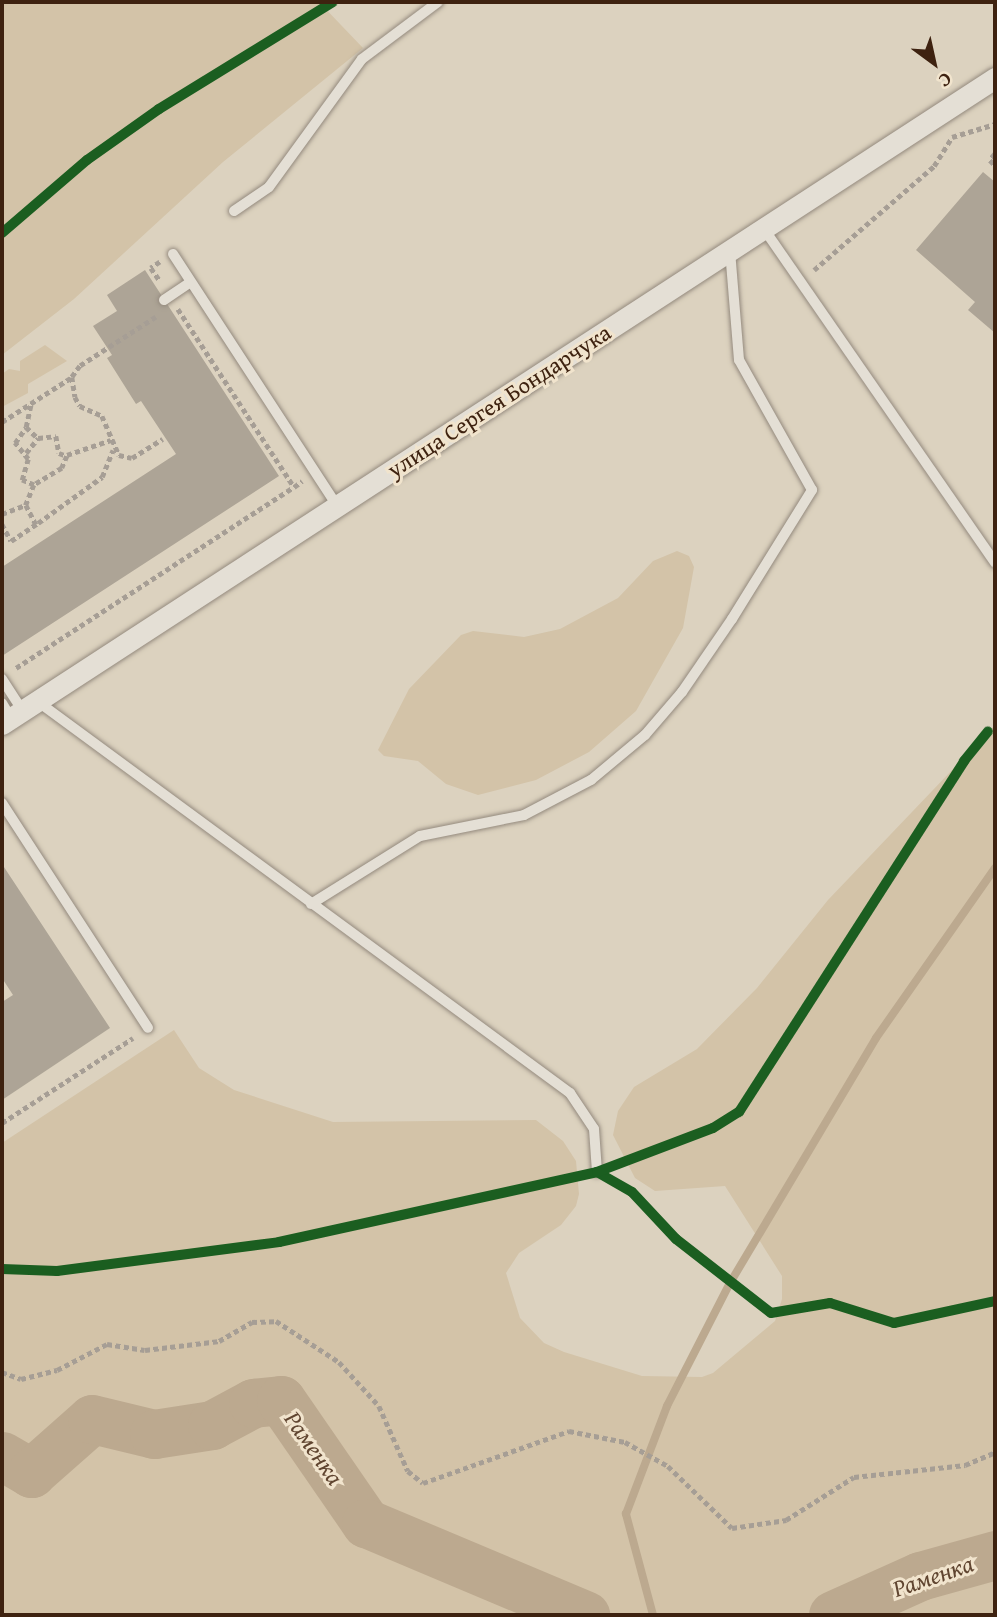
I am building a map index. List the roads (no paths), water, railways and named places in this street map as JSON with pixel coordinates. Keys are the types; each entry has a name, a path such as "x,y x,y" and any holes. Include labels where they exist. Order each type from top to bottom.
{"street":[{"name":"улица Сергея Бондарчука","path":"15,711 337,506 995,78"}],"lane":[{"path":"233,211 269,187 362,59 438,2"},
{"path":"764,229 995,563"},
{"path":"311,904 420,836 524,815 591,780 645,735 682,692 732,619 812,490 739,360 730,250"},
{"path":"173,254 337,506"},
{"path":"167,298 191,282"},
{"path":"2,679 15,711 311,904 570,1093 594,1129 597,1172"},
{"path":"2,803 148,1028"}],"waterway":[{"path":"653,1615 626,1514 667,1406 730,1283 876,1038 995,868"},
{"name":"Раменка","path":"2,1456 31,1473 92,1419 154,1434 212,1425 253,1403 281,1400 366,1523 585,1615"},
{"name":"Раменка","path":"833,1615 920,1576 995,1555"}]}
